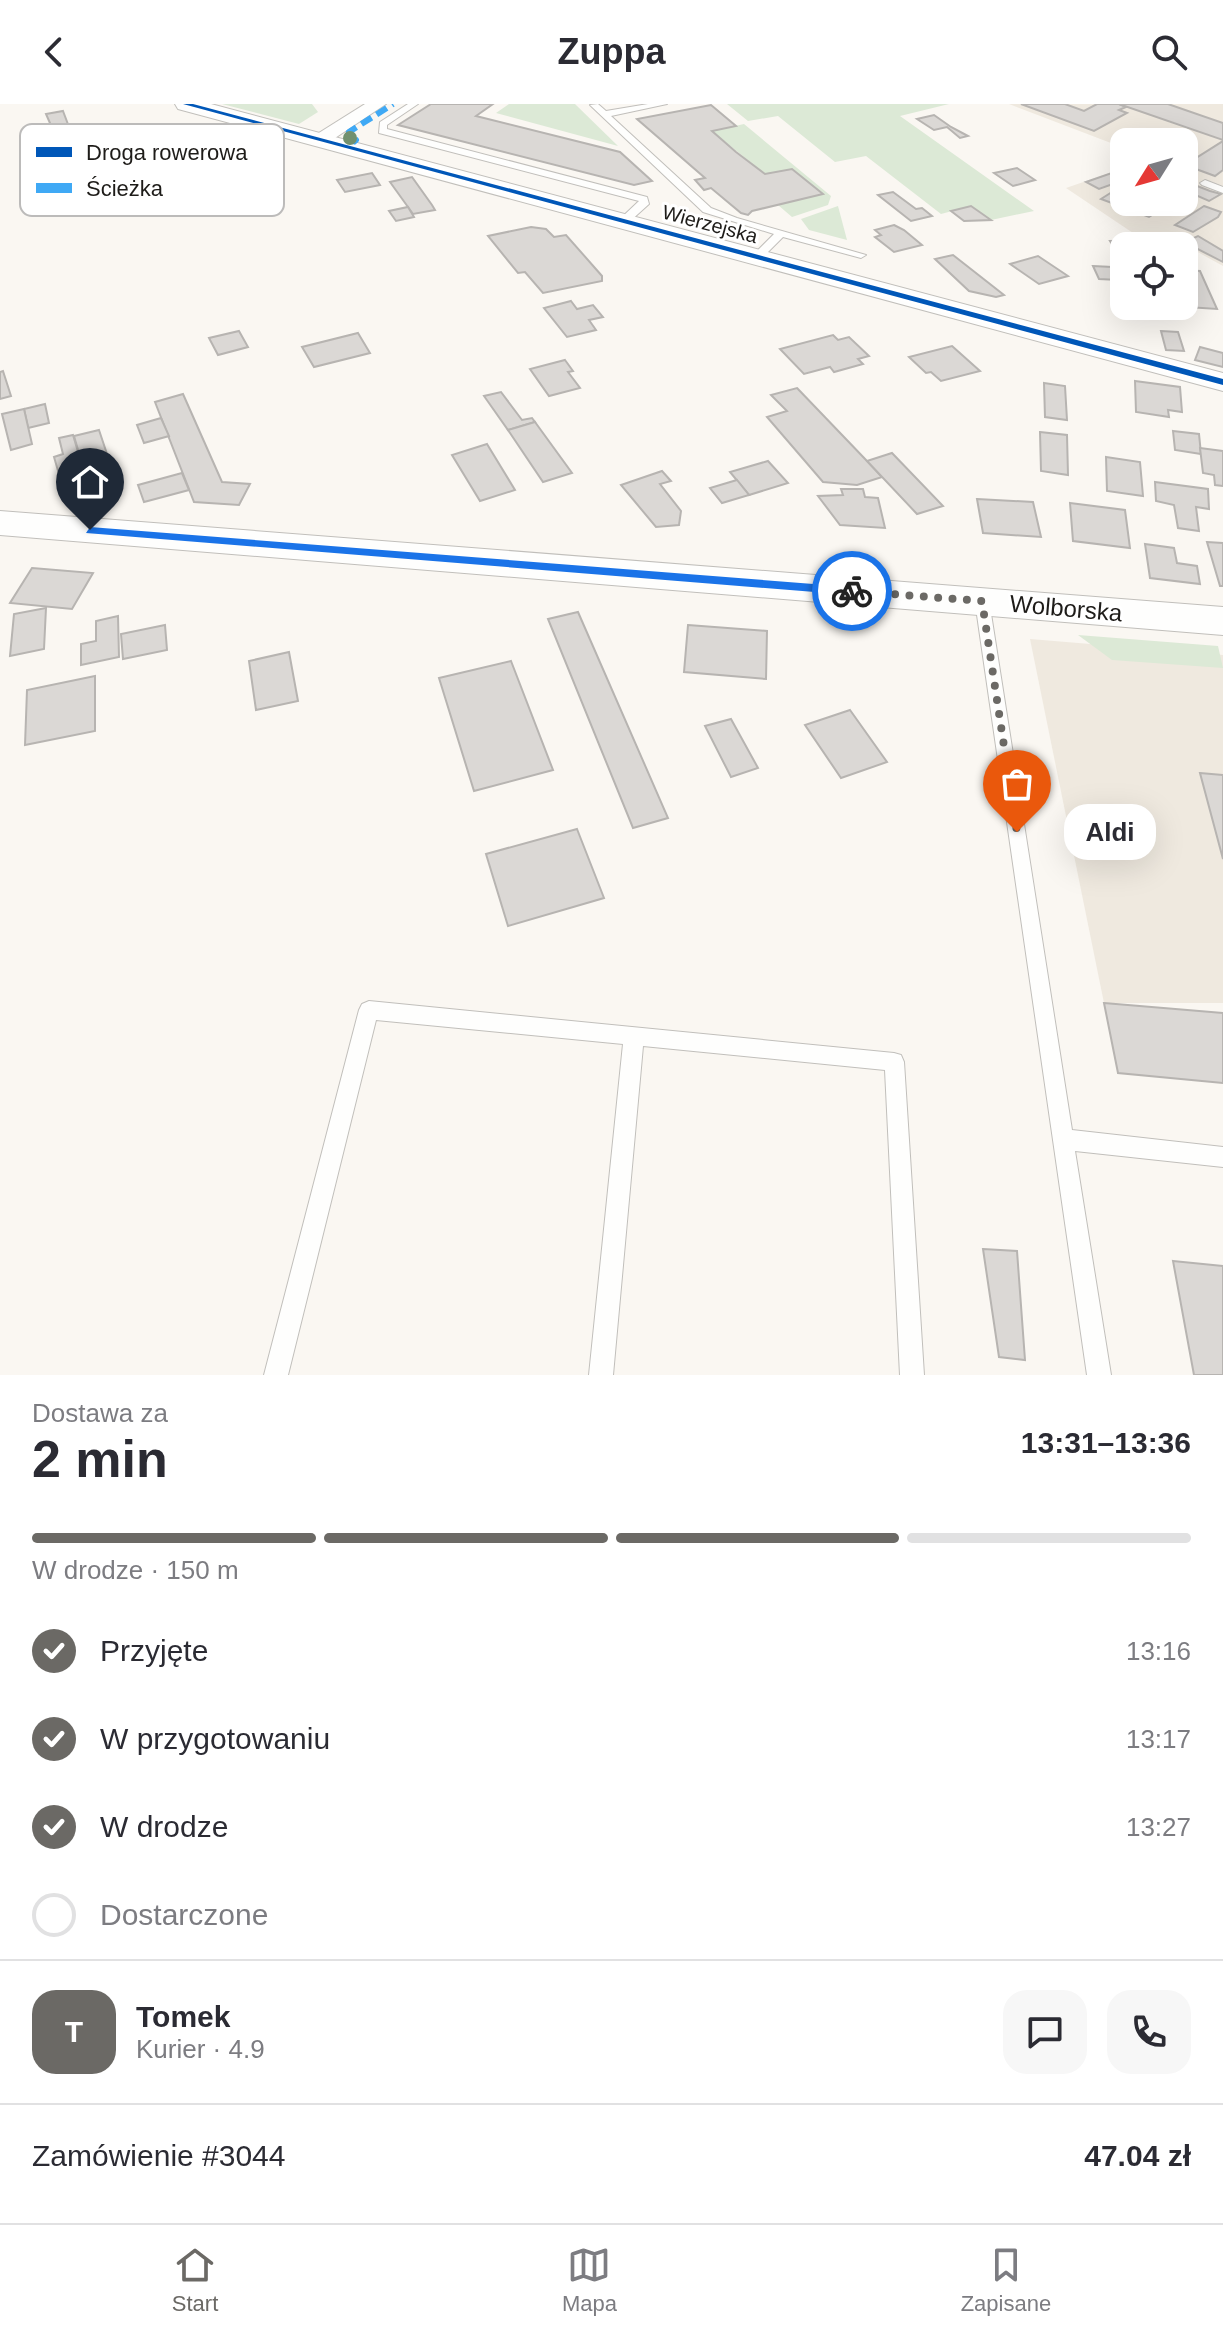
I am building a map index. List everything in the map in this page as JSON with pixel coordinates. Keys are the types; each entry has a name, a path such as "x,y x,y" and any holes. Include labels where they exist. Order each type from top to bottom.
{"main road":[{"name":"Wolborska","path":"0,523 1223,621"}],"street":[{"name":"Wierzejska","path":"186,104 260,124"},
{"path":"320,140 377,104"},
{"name":"Wierzejska","path":"284,130 1223,382"}],"lane":[{"path":"414,104 383,124 382,131 644,199 644,204 624,221"},
{"path":"606,114 663,104"},
{"path":"594,105 707,210 861,255"},
{"path":"1205,183 1223,190"},
{"path":"756,258 782,232"},
{"path":"982,601 1099,1375"},
{"path":"276,1375 369,1010 894,1062 912,1375"},
{"path":"601,1375 634,1036"},
{"path":"1064,1139 1223,1157"}],"shaded area":[{"path":"1009,104 1223,104 1223,266 1198,252 1198,232 1132,232 1066,188 1110,173 1110,216 1198,216 1198,128 1110,128 1110,143"},
{"path":"1030,639 1223,655 1223,1003 1104,1003"}],"green space":[{"path":"222,104 312,104 318,112 299,124"},
{"path":"509,104 575,104 618,146 496,113"},
{"path":"727,104 949,104 900,116 1034,211 991,220 971,206 941,214 866,156 835,162 778,116 748,121"},
{"path":"744,124 831,196 828,205 792,217 778,205 822,193 792,169 765,174 712,131"},
{"path":"838,206 847,240 809,230 801,219"},
{"path":"1078,635 1218,646 1223,668 1112,660"}],"building":[{"path":"431,104 493,104 476,116 620,152 652,181 634,185 398,125"},
{"path":"1021,104 1065,104 1084,111 1097,104 1119,104 1126,107 1119,110 1127,113 1094,131"},
{"path":"1119,104 1168,104 1223,123 1223,140 1198,131 1198,128 1188,128"},
{"path":"711,105 736,126 712,131 736,152 765,174 792,169 823,194 752,211 748,215 741,213 711,188 704,190 695,180 705,178 637,119"},
{"path":"63,111 68,124 50,124 46,114"},
{"path":"934,115 968,136 960,138 947,127 934,130 917,119"},
{"path":"1223,141 1223,170 1215,176 1198,170 1198,157"},
{"path":"1017,168 1035,180 1013,186 994,173"},
{"path":"372,173 380,185 345,192 337,180"},
{"path":"1110,174 1110,185 1099,189 1086,182"},
{"path":"412,177 435,210 413,214 390,182"},
{"path":"1198,186 1221,194 1209,201 1198,196"},
{"path":"893,192 916,209 922,208 932,216 911,221 878,195"},
{"path":"1110,193 1110,202 1101,199"},
{"path":"971,206 991,220 964,221 951,211"},
{"path":"1204,206 1221,212 1193,232 1175,225 1189,216 1198,216 1198,210"},
{"path":"408,207 414,217 396,221 389,211"},
{"path":"894,225 922,245 894,252 875,237 881,235 875,230"},
{"path":"531,227 546,229 554,237 566,235 602,276 602,281 543,293 525,272 518,273 488,236"},
{"path":"1198,236 1223,251 1223,262 1198,249"},
{"path":"953,255 1004,295 996,297 969,291 935,259"},
{"path":"1038,256 1068,276 1039,284 1010,264"},
{"path":"1093,266 1110,267 1110,280 1099,279"},
{"path":"1198,271 1200,271 1217,309 1198,308"},
{"path":"571,301 577,309 593,305 603,317 589,320 596,330 567,337 544,308"},
{"path":"239,331 248,347 218,355 209,338"},
{"path":"1161,331 1178,332 1184,351 1166,350"},
{"path":"358,333 370,353 314,367 302,347"},
{"path":"833,335 838,340 849,337 869,356 858,359 863,364 834,372 830,367 804,374 780,349"},
{"path":"952,346 980,371 941,381 931,372 926,373 909,357"},
{"path":"1200,347 1223,353 1223,367 1195,360"},
{"path":"565,360 573,371 568,372 580,388 549,396 530,369"},
{"path":"3,371 11,396 0,399 0,372"},
{"path":"1135,381 1180,387 1182,412 1168,410 1169,417 1136,412"},
{"path":"1044,383 1065,386 1067,420 1045,417"},
{"path":"797,388 882,477 857,485 823,482 767,417 787,411 771,395"},
{"path":"501,392 522,420 532,418 535,422 508,430 484,396"},
{"path":"183,394 222,482 250,484 239,505 194,502 155,402"},
{"path":"45,404 49,423 28,428 24,409"},
{"path":"24,409 32,444 11,450 2,414"},
{"path":"161,418 169,436 144,443 137,425"},
{"path":"535,422 572,473 543,482 508,430"},
{"path":"99,430 117,484 90,491 74,436"},
{"path":"1173,431 1199,434 1201,454 1175,450"},
{"path":"1040,432 1067,435 1068,475 1041,471"},
{"path":"73,435 87,482 63,488 54,457 63,454 59,438"},
{"path":"487,444 515,490 480,501 452,455"},
{"path":"1200,448 1223,451 1223,486 1215,485 1214,475 1203,473"},
{"path":"892,453 943,506 917,514 867,461"},
{"path":"1106,457 1140,462 1143,496 1107,491"},
{"path":"768,461 788,483 749,495 730,472"},
{"path":"662,471 671,481 660,484 681,511 679,525 656,527 621,485"},
{"path":"182,473 189,490 144,502 138,485"},
{"path":"737,480 749,495 722,503 710,488"},
{"path":"1155,482 1208,489 1209,509 1196,507 1199,531 1178,528 1174,505 1156,501"},
{"path":"841,489 863,489 865,497 878,498 885,528 840,525 818,496 843,495"},
{"path":"977,499 1033,502 1041,537 983,533"},
{"path":"1070,503 1125,510 1130,548 1073,541"},
{"path":"1207,542 1223,543 1223,586 1220,586"},
{"path":"1145,544 1174,548 1177,563 1197,566 1200,584 1150,578"},
{"path":"32,568 93,573 72,609 10,603"},
{"path":"46,608 44,649 10,656 14,614"},
{"path":"578,612 668,818 633,828 548,619"},
{"path":"118,616 119,657 81,665 81,644 96,641 96,621"},
{"path":"165,625 167,650 123,659 121,634"},
{"path":"688,625 767,631 766,679 684,672"},
{"path":"289,652 298,701 256,710 249,661"},
{"path":"511,661 553,770 474,791 439,678"},
{"path":"95,676 95,731 25,745 27,690"},
{"path":"850,710 887,762 841,778 805,725"},
{"path":"731,719 758,768 731,777 705,726"},
{"path":"1200,773 1223,775 1223,859"},
{"path":"577,829 604,898 508,926 486,854"},
{"path":"1104,1003 1223,1013 1223,1083 1118,1073"},
{"path":"983,1249 1017,1251 1025,1360 999,1357"},
{"path":"1173,1261 1223,1266 1223,1375 1194,1375"}],"marked path":[{"path":"348,147 356,140 349,132 393,104"}],"cycle path":[{"path":"186,104 261,124"},
{"path":"284,130 1223,382"}],"way so far":[{"path":"852,591 982,601 1017,832"}],"place":[{"name":"Aldi","path":"1017,832"}],"route":[{"path":"90,530 852,591"}]}
